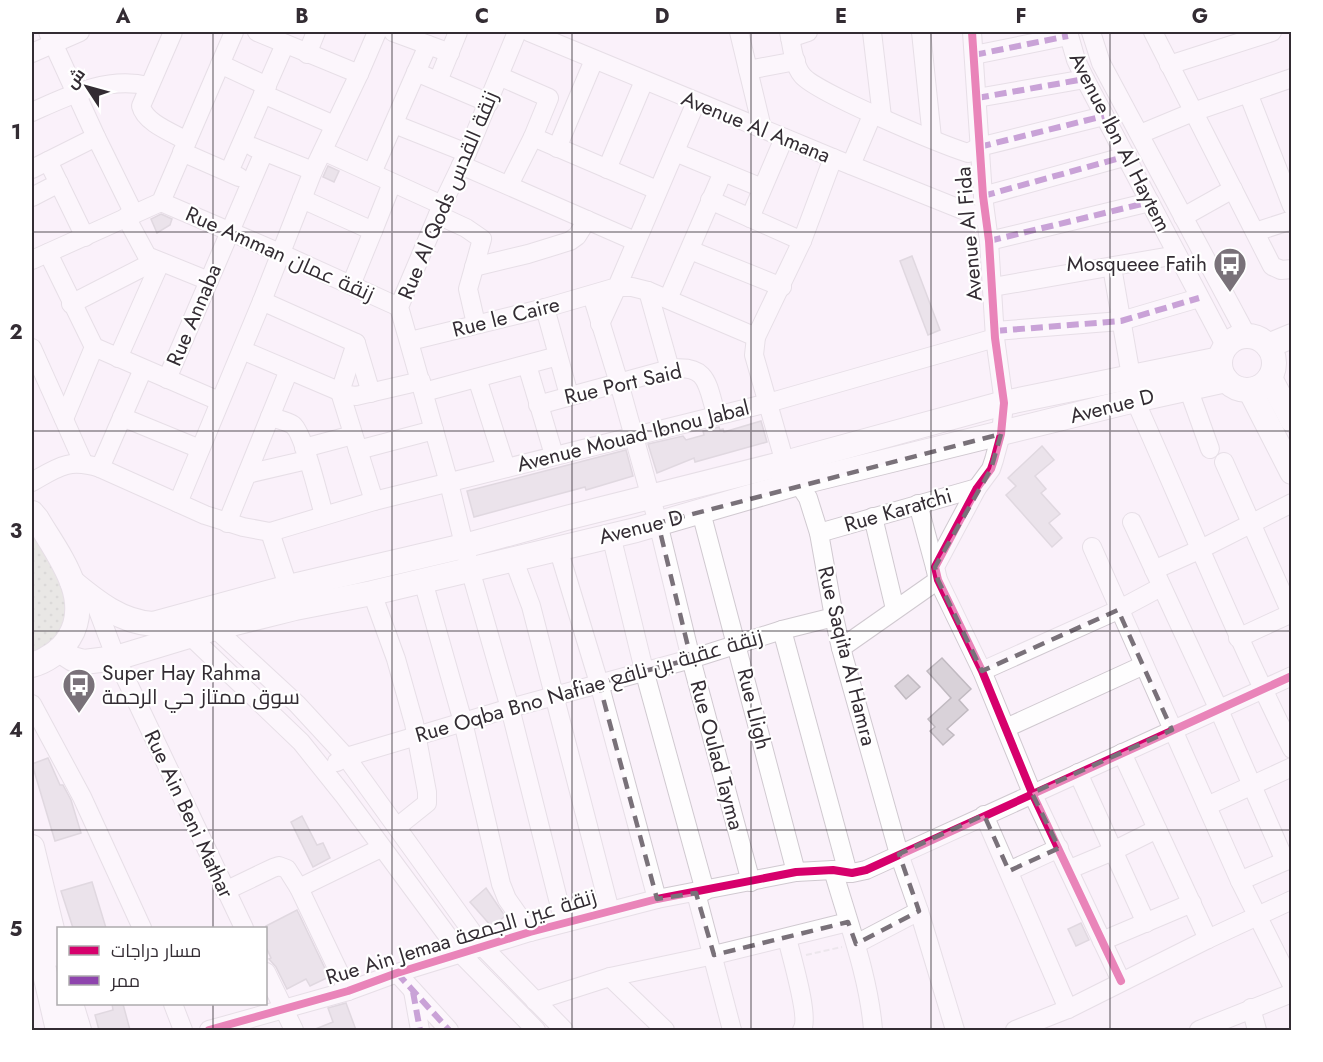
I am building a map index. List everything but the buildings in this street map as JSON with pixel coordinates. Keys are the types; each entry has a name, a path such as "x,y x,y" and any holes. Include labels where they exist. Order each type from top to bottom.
{"main road":[{"path":"1270,356 1231,341 1224,362 1241,390 1258,388 1270,356 1292,336"},
{"name":"Avenue Ibn Al Haytem","path":"1270,356 1292,420"},
{"name":"Avenue D","path":"40,663 72,659 84,662 116,658 215,628 292,597 372,593 423,581 467,558 570,517 784,463 1004,403 1131,376 1224,362"},
{"name":"Avenue D","path":"72,582 94,600 121,617 141,624 153,624 197,612 292,597 467,558 513,558 701,512 798,483 1188,388 1224,362"},
{"path":"1250,390 1292,472"},
{"path":"33,511 72,582 78,606 77,621 67,642 40,663"},
{"path":"32,847 36,921 58,1030"},
{"path":"36,921 57,952"},
{"path":"71,1005 78,1030"}],"street":[{"path":"32,53 51,37 80,32"},
{"path":"172,32 148,86 141,105 142,110 185,147 251,182"},
{"path":"219,401 94,347 71,304 40,257 161,202 234,32"},
{"path":"256,32 359,74"},
{"path":"308,54 316,32"},
{"path":"178,503 313,171 377,32"},
{"path":"393,32 450,53"},
{"path":"438,81 458,32"},
{"name":"Rue Al Qods زنقة القدس","path":"517,32 489,103 399,307 510,708 564,923"},
{"name":"Avenue Al Amana","path":"529,32 985,219"},
{"path":"739,32 762,128"},
{"path":"808,32 789,35 800,73 809,82 841,100 968,153 979,147 1104,116"},
{"path":"851,165 878,115 872,32"},
{"path":"921,32 932,138"},
{"name":"Avenue Al Fida","path":"937,573 977,488 990,469 1001,434 1004,403 995,334 989,241 983,196 972,32"},
{"name":"Avenue Ibn Al Haytem","path":"1091,32 1101,63 1183,217 1270,356"},
{"path":"1153,32 1272,266 1281,270 1292,269"},
{"path":"1169,64 1272,32"},
{"path":"974,55 1068,34"},
{"name":"Avenue Ibn Al Haytem","path":"1068,34 1085,79 1199,298 1224,362"},
{"path":"51,37 130,215 144,252 158,262 209,281"},
{"path":"229,172 285,44"},
{"path":"372,173 428,45"},
{"path":"557,148 594,60"},
{"path":"748,70 796,60"},
{"path":"220,64 334,125"},
{"path":"416,72 489,103"},
{"path":"499,76 574,108"},
{"path":"1140,134 1193,112 1292,78"},
{"path":"977,98 1085,79"},
{"path":"607,170 644,81"},
{"path":"32,112 76,93 122,82 148,86"},
{"path":"1248,93 1285,167 1292,207"},
{"path":"509,186 549,98"},
{"path":"600,324 603,291 635,241 696,102"},
{"path":"394,124 464,159 509,186 635,241"},
{"path":"533,137 657,190"},
{"path":"32,169 96,138"},
{"path":"750,218 784,138"},
{"path":"243,142 313,171"},
{"path":"323,151 392,183 440,210 481,237 482,246 468,289 476,324"},
{"name":"Rue Annaba","path":"167,379 264,152"},
{"path":"675,152 762,188"},
{"path":"983,196 1127,156"},
{"path":"784,463 754,355 756,337 782,287 802,241 832,158"},
{"path":"48,161 85,237"},
{"path":"668,299 723,172"},
{"path":"32,196 59,183"},
{"path":"351,285 392,183"},
{"path":"1183,217 1233,189"},
{"path":"302,199 373,231"},
{"path":"710,200 802,241"},
{"name":"Rue Amman زنقة عمان","path":"161,202 399,307"},
{"path":"989,241 1150,202"},
{"path":"474,267 570,241 577,236 587,220"},
{"path":"1255,232 1292,220"},
{"path":"690,250 782,287"},
{"path":"993,287 1178,255"},
{"path":"71,304 158,262"},
{"path":"118,358 158,262"},
{"path":"1112,267 1131,376"},
{"path":"603,291 632,287 648,291 756,337"},
{"name":"Rue le Caire","path":"410,341 545,308 603,291"},
{"name":"Rue Oulad Tayma","path":"603,291 600,324 658,523 691,659 751,882"},
{"path":"648,291 670,369"},
{"name":"Avenue Mouad Ibnou Jabal","path":"270,532 374,501 716,414 768,403 995,334 1121,321 1199,298"},
{"path":"262,301 356,343 371,393"},
{"path":"545,308 569,396"},
{"path":"356,343 340,392 374,501"},
{"path":"64,419 94,347"},
{"path":"32,348 64,419 91,465"},
{"path":"242,350 340,392 356,396 477,378 558,356"},
{"path":"527,365 554,455"},
{"name":"Rue Port Said","path":"538,405 670,369 687,367 699,372 708,387 716,414"},
{"path":"91,465 122,417 142,369"},
{"path":"227,523 289,370"},
{"path":"477,378 506,468"},
{"path":"1188,388 1210,449"},
{"path":"1135,400 1238,638 1290,741"},
{"path":"122,417 200,449"},
{"path":"270,417 293,426 306,454 324,515"},
{"path":"247,474 306,454 434,430"},
{"path":"1224,462 1291,613 1238,638"},
{"name":"Rue Saqita Al Hamra","path":"784,463 808,498 819,533 842,648 899,854 919,910 955,1030"},
{"path":"32,482 64,465 91,465 227,523 270,532 292,597"},
{"name":"Rue Karatchi","path":"819,533 977,488"},
{"path":"1154,570 1292,503"},
{"path":"918,504 937,573 982,671 1032,794 1070,869 1121,981"},
{"name":"Rue Lligh","path":"701,512 796,872"},
{"path":"873,517 895,609"},
{"path":"1132,522 1288,859 1240,881"},
{"path":"611,535 732,1030"},
{"path":"558,548 599,683 657,899"},
{"path":"1092,548 1257,918 1286,962 1292,985"},
{"path":"513,558 531,606 556,696 610,911"},
{"path":"842,648 895,609 937,573"},
{"path":"423,581 463,722 501,884 507,899 530,932"},
{"path":"982,671 1118,610 1161,588"},
{"path":"372,593 396,659 417,735 427,792 427,803 397,827"},
{"name":"Rue Ain Beni Mathar","path":"94,600 116,658 243,927"},
{"path":"197,612 304,712 346,757 483,947 564,1030"},
{"name":"Rue Oqba Bno Nafiae زنقة عقبة بن نافع","path":"324,769 346,757 417,735 834,617"},
{"path":"173,619 301,742 324,769 461,954 530,1028"},
{"path":"782,630 841,872 849,922 856,944 873,1030"},
{"path":"1006,728 1144,665"},
{"name":"Rue Ain Jemaa زنقة عين الجمعة","path":"208,1030 348,991 397,973 530,932 657,899 796,872 866,870 1292,676"},
{"path":"32,704 82,797 142,927"},
{"path":"1122,753 1208,939"},
{"path":"1207,806 1292,767"},
{"path":"1078,773 1146,923"},
{"path":"984,815 1068,1009"},
{"path":"1070,869 1157,829"},
{"path":"298,888 381,848"},
{"path":"1009,871 1059,849"},
{"path":"225,891 279,866 287,869 348,991"},
{"path":"1015,1030 1068,1009 1121,981 1292,900"},
{"path":"1102,941 1192,903"},
{"path":"856,944 919,910"},
{"path":"535,1001 610,977 714,955 849,922"},
{"path":"787,938 804,1010 805,1024 802,1030"},
{"path":"397,973 448,1030"},
{"path":"267,974 294,1030"},
{"path":"610,977 664,1030"},
{"path":"413,990 420,1030"},
{"path":"1203,1030 1251,1008 1292,993"},
{"path":"173,1005 183,1030"},
{"path":"1251,1008 1257,1030"}],"path":[{"path":"792,958 856,944"}],"highlighted area":[{"path":"1001,434 991,469 935,567 938,580 982,671 1118,610 1172,730 1032,793 1059,848 1009,871 984,815 899,854 919,911 856,944 848,922 714,955 696,893 657,899 599,683 691,659 658,523"}],"shaded area":[{"path":"32,527 72,609 66,630 32,660"}],"marked path":[{"path":"974,55 1068,36"},
{"path":"977,98 1085,79"},
{"path":"979,147 1104,116"},
{"path":"983,196 1127,156"},
{"path":"989,241 1150,202"},
{"path":"995,331 1121,321 1199,298"},
{"path":"397,973 449,1030"},
{"path":"413,992 420,1030"}],"cycle path":[{"path":"972,32 995,338 1004,403 1001,434 991,469 977,488 935,567 938,580 982,671 1032,793 1121,981"},
{"path":"209,1030 348,991 397,973 530,932 657,899 796,872 833,870 852,873 866,870 1292,676"}],"place":[{"name":"Mosqueee Fatih","path":"1230,293"},
{"name":"Super Hay Rahma سوق ممتاز حي الرحمة","path":"79,714"}]}
